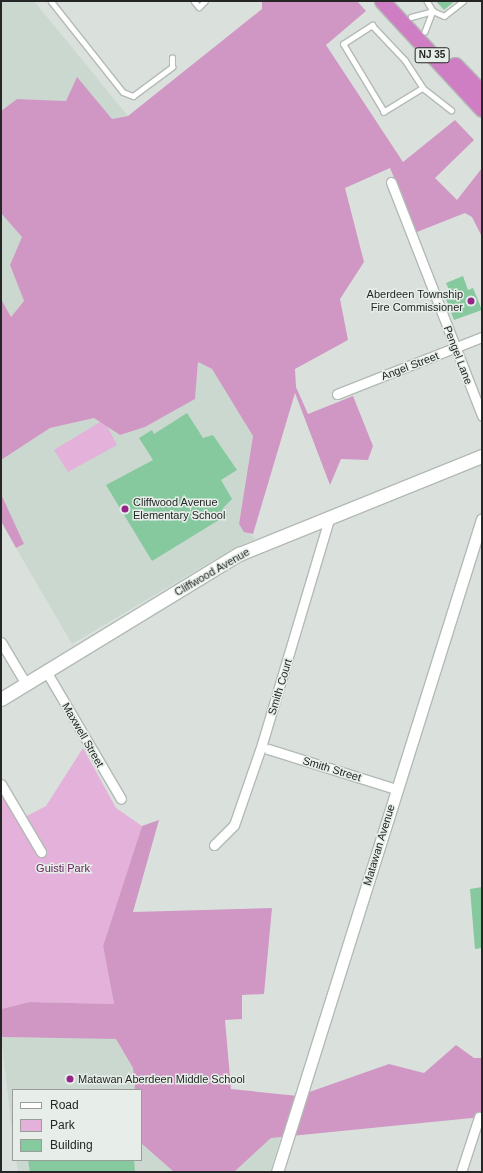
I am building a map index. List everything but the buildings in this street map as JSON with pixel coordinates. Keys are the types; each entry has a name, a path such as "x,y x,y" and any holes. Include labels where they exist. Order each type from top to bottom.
{"highway":[{"name":"NJ 35","path":"382,1 482,109"},
{"name":"NJ 35","path":"396,1 482,93"}],"main road":[{"name":"Cliffwood Avenue","path":"1,699 239,554 329,519 482,456"}],"street":[{"name":"Pengel Lane","path":"391,182 482,416"},
{"name":"Angel Street","path":"337,394 482,337"},
{"name":"Smith Court","path":"214,845 234,825 262,744 329,519"},
{"name":"Matawan Avenue","path":"277,1172 482,519"},
{"path":"1,642 26,684"},
{"name":"Maxwell Street","path":"46,671 121,799"},
{"name":"Smith Street","path":"268,749 396,789"},
{"path":"1,784 41,852"},
{"path":"461,1172 479,1117"}],"lane":[{"path":"51,1 123,92 133,96 172,67 172,58"},
{"path":"194,1 199,7 205,1"},
{"path":"426,1 433,12"},
{"path":"411,17 433,12 447,15 463,1"},
{"path":"425,32 433,12"},
{"path":"424,88 384,112 343,44 372,25 405,60 424,88 451,110"}],"shaded area":[{"path":"1,1 34,1 128,116 112,119 77,78 66,101 17,99 1,111"},
{"path":"262,1 357,1 366,11 326,45 403,162 455,120 474,140 435,178 457,200 482,168 482,237 472,217 465,213 417,232 390,168 345,188 364,262 340,299 348,340 295,369 296,387 308,414 353,396 373,446 368,460 341,459 330,485 295,393 253,534 244,532 239,524 253,436 212,369 198,362 195,399 145,427 120,435 94,418 50,428 1,460 1,299 11,317 24,301 10,265 22,237 1,213 1,111 17,99 66,101 77,77 112,119 128,116 262,9"},
{"path":"1,213 22,237 10,265 24,301 11,317 1,299"},
{"name":"Cliffwood Avenue Elementary School","path":"198,362 212,369 253,436 239,524 255,539 234,548 72,644 16,548 24,544 1,494 1,460 50,428 94,418 120,435 145,427 195,399"},
{"path":"1,494 24,544 16,548 1,521"},
{"path":"159,820 133,912 272,908 264,994 242,995 242,1019 225,1020 231,1089 298,1096 389,1064 424,1073 456,1045 474,1058 482,1058 482,1117 271,1138 234,1172 174,1172 142,1144 142,1089 135,1089 133,1068 116,1039 1,1037 1,1009 30,1002 114,1004 103,946 142,826"},
{"name":"Matawan Aberdeen Middle School","path":"1,1037 116,1039 133,1068 135,1089 12,1089 12,1130"},
{"path":"281,1136 270,1172 234,1172 271,1138"},
{"path":"142,1144 174,1172 18,1172 16,1161 142,1161"}],"green space":[{"path":"100,422 107,426 117,445 68,472 54,450"},
{"name":"Guisti Park","path":"83,748 116,808 142,826 103,946 114,1004 30,1002 1,1009 1,792 17,821 46,806"}],"place":[{"name":"Aberdeen Township Fire Commissioner","path":"471,301"},
{"name":"Cliffwood Avenue Elementary School","path":"125,509"},
{"name":"Matawan Aberdeen Middle School","path":"70,1079"}]}
